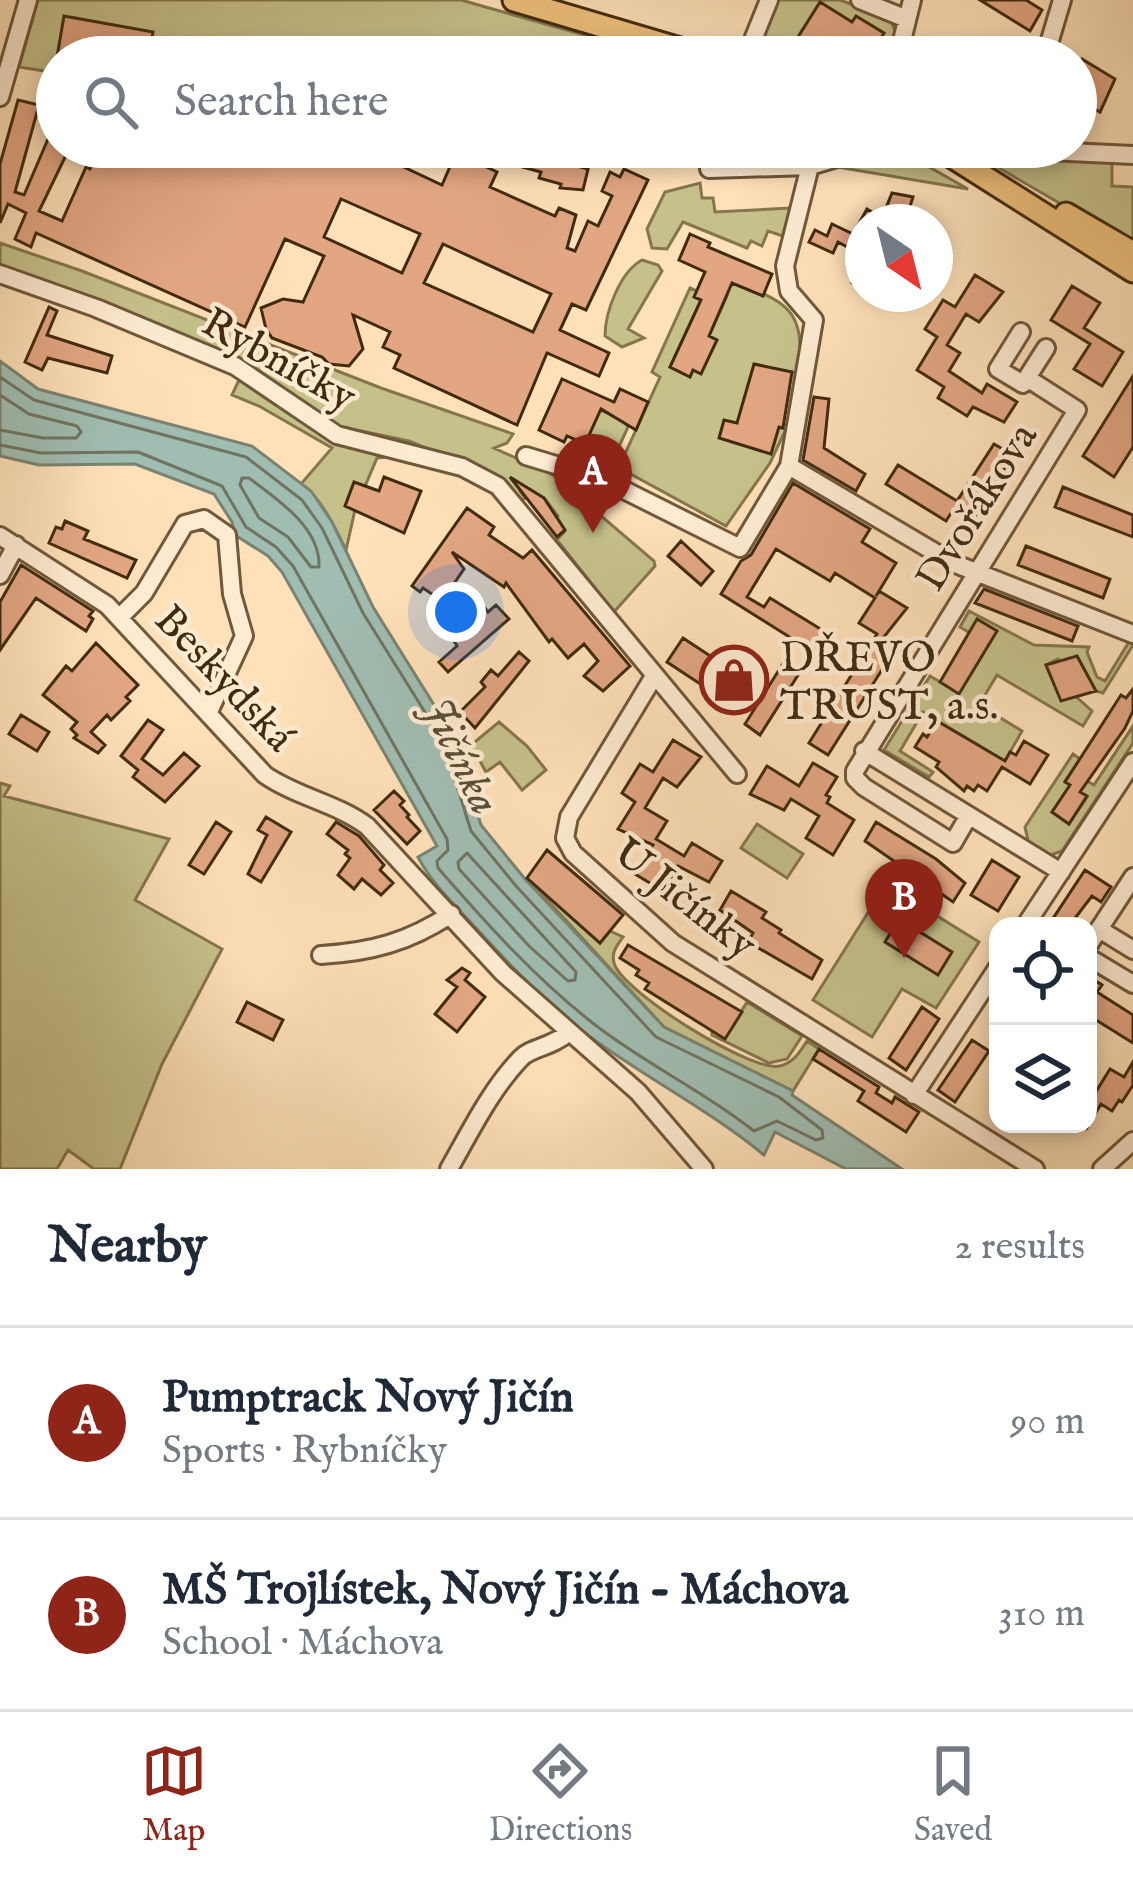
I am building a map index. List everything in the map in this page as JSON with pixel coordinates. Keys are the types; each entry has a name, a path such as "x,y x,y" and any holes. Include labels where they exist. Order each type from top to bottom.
{"main road":[{"path":"514,0 636,36"},
{"path":"972,168 1133,271"},
{"path":"1005,189 1066,214 1133,254"}],"street":[{"path":"0,97 28,0"},
{"path":"754,36 769,0"},
{"path":"860,0 907,19"},
{"path":"903,36 912,0"},
{"path":"1051,36 1062,0"},
{"path":"1097,153 1133,155"},
{"path":"709,169 743,168"},
{"path":"526,456 602,479 740,548 789,466 814,320 789,291 785,266 810,168"},
{"name":"Rybníčky","path":"0,274 235,366 337,435 481,474 498,485 653,678"},
{"name":"Dvořákova","path":"1021,332 998,369 1023,384 1046,348"},
{"name":"Dvořákova","path":"864,752 1077,410 1027,378"},
{"path":"789,466 953,563 1133,634"},
{"path":"120,616 152,581 185,524 204,519 227,535 232,593 244,636 208,714"},
{"path":"0,575 8,541"},
{"name":"Beskydská","path":"8,541 120,616 265,775 281,787 368,826 503,973 638,1092 704,1169"},
{"path":"653,678 737,775"},
{"name":"U Jičínky","path":"653,678 569,817 566,838 573,853 673,944 1035,1169"},
{"path":"968,818 952,843 864,788 855,778 864,752 1061,872"},
{"path":"1035,917 1133,763"},
{"path":"1097,932 1133,877"},
{"path":"321,955 382,948 414,937 451,914"},
{"path":"1099,929 1133,950"},
{"path":"1097,962 1133,984"},
{"path":"914,1095 989,982"},
{"path":"449,1169 524,1054 554,1045 569,1032"},
{"path":"1102,1169 1133,1141"}],"shaded area":[{"path":"38,0 461,0 588,36 36,36 36,70 19,67"},
{"path":"774,0 840,0 889,18 897,34 896,36 760,36"},
{"path":"1097,162 1112,162 1112,186 1133,187 1133,246 999,168 1097,168"},
{"path":"843,168 931,168 968,189"},
{"path":"700,183 702,198 713,198 715,212 790,208 783,236 768,231 762,246 751,241 747,248 683,222 667,249 652,248 647,229 665,192"},
{"path":"0,243 513,434 507,443 494,448 553,475 655,566 614,612 557,540 565,531 558,516 544,498 526,487 520,491 525,498 519,502 489,474 409,441 332,425 237,360 0,266"},
{"path":"642,260 662,271 628,329 644,338 622,347 605,336 608,316 621,283"},
{"path":"705,272 780,303 798,328 800,347 797,373 777,370 767,425 786,429 770,463 726,526 612,464 569,452 575,439 585,443 600,410 625,421 628,427 616,453 624,456 660,377 652,372 690,288 701,300 670,367 690,377 693,370 700,373 716,340 709,336 727,296 700,283"},
{"path":"239,380 315,430 406,455 377,458 355,510 346,550 322,506 301,484 332,448 232,395"},
{"path":"969,611 1034,645 1089,647 1097,677 1105,681 1129,642 1133,645 1103,693 1096,691 1077,656 1062,666 1058,659 1046,665 1061,700 1073,694 1092,711 1083,726 997,675 979,705 1022,731 1005,761 923,712 900,751 933,772 929,777 884,750 930,676 959,693 997,631 979,620 970,633 960,627"},
{"path":"499,722 546,770 522,790 500,762 486,772 471,745"},
{"path":"1133,726 1133,743 1062,851 1048,856 1029,845 1025,827 1073,754 1080,759 1052,812 1069,823 1087,797 1080,792 1087,781 1094,785"},
{"path":"0,783 10,786 4,796 169,839 135,900 222,949 162,1064 120,1169 94,1169 68,1150 57,1169 0,1169"},
{"path":"757,824 803,854 787,878 741,848"},
{"path":"527,878 600,943 610,931 623,937 613,956 622,976 689,1028 765,1065 789,1062 807,1041 819,1049 793,1091 664,1027"},
{"path":"886,884 979,942 936,1008 902,989 872,1037 813,1000"},
{"path":"747,1002 802,1036 787,1059 769,1063 712,1035 712,1031 725,1038"}],"water":[{"path":"0,361 38,389 252,446 311,491 332,522 373,607 454,737 481,825 525,879 664,1027 793,1091 792,1095 902,1169 846,1169 775,1132 764,1155 559,1011 444,894 424,867 418,857 437,846 282,572 268,556 235,535 214,494 135,464 39,465 0,456"}],"building":[{"path":"980,0 1026,0 1042,10 1030,31"},
{"path":"820,2 852,22 856,16 884,33 882,36 799,36"},
{"path":"64,16 153,32 152,36 61,36"},
{"path":"1097,68 1115,79 1097,110"},
{"path":"18,100 36,104 36,116 15,192 24,195 36,167 60,168 39,211 62,221 86,168 406,168 442,185 449,168 488,168 497,172 490,187 555,216 559,208 576,215 567,248 575,251 588,221 598,226 612,196 602,191 610,172 620,177 624,169 648,180 586,310 572,304 560,330 609,353 599,376 547,353 517,425 394,368 400,355 383,347 390,332 353,315 363,349 349,366 329,364 272,338 261,308 283,299 303,302 324,256 285,239 245,327 36,233 31,247 15,239 26,213 8,204 0,223 0,164","holes":["341,199 420,234 402,273 324,237","443,244 551,294 533,332 424,283"]},
{"path":"526,168 588,169 583,190 560,188 561,184 539,178 541,172"},
{"path":"892,193 913,197 911,204 888,204"},
{"path":"832,224 845,230 845,246 838,242 833,253 809,242 815,230 827,236"},
{"path":"690,234 710,243 708,247 772,274 763,296 732,283 709,336 717,340 701,374 693,370 690,377 670,367 701,300 694,297 705,272 679,260"},
{"path":"975,275 1003,292 979,322 966,314 947,345 960,353 949,371 982,393 987,384 1017,402 1004,422 973,407 967,416 938,398 944,387 917,370 937,337 925,329 936,312 953,312"},
{"path":"1072,286 1100,303 1084,328 1123,352 1102,386 1074,369 1090,344 1051,320"},
{"path":"49,307 57,311 47,335 112,356 107,373 48,358 42,370 25,362"},
{"path":"754,364 792,372 783,428 779,427 771,454 719,438 724,420 737,423"},
{"path":"1133,376 1133,447 1114,477 1083,456"},
{"path":"562,379 614,402 620,389 648,402 636,430 601,409 585,444 567,436 564,442 539,430"},
{"path":"814,397 829,399 824,448 865,474 856,491 803,460"},
{"path":"994,444 1013,455 972,521 953,510 946,521 886,484 898,465 957,501"},
{"path":"384,477 421,491 404,533 345,506 354,482 379,491"},
{"path":"510,477 544,498 565,530 557,537"},
{"path":"793,483 870,529 862,542 896,563 879,591 907,608 883,638 897,646 828,755 809,743 877,634 859,623 875,598 835,573 830,581 776,549 747,597 764,607 770,598 827,633 815,653 721,594 741,561 751,555"},
{"path":"1063,487 1133,515 1133,537 1055,507"},
{"path":"467,508 494,527 489,535 523,558 532,550 630,666 603,691 584,676 598,661 584,644 568,658 552,639 549,642 506,583 504,587 452,552 464,569 442,601 412,586"},
{"path":"65,521 88,531 84,539 136,560 127,578 49,543 56,527 62,529"},
{"path":"681,541 713,571 701,585 668,556"},
{"path":"1026,546 1110,579 1103,598 1018,565"},
{"path":"21,565 93,611 86,631 36,598 0,650 0,602"},
{"path":"984,589 1078,626 1072,641 975,603"},
{"path":"482,604 488,612 496,605 509,619 448,672 439,662 476,622 470,615"},
{"path":"977,619 997,631 959,694 940,682"},
{"path":"683,638 739,675 723,699 667,662"},
{"path":"96,643 138,685 111,720 107,715 91,732 105,745 98,753 74,738 77,735 71,729 77,722 43,695 66,666 72,671"},
{"path":"519,652 529,661 475,728 460,712 485,687 481,682 491,670 498,676"},
{"path":"1077,656 1096,691 1061,701 1046,665"},
{"path":"784,662 800,672 760,735 745,724"},
{"path":"1133,689 1133,711 1125,728 1080,792 1087,796 1069,824 1052,812 1070,785 1065,782 1121,695 1126,698"},
{"path":"21,715 49,732 37,751 9,734"},
{"path":"148,720 163,730 142,759 163,775 184,753 199,766 165,802 133,777 138,770 121,756"},
{"path":"937,721 1005,761 1010,752 1016,755 1024,741 1048,755 1030,784 1002,767 987,791 978,785 974,791 967,786 964,791 936,767 939,762 915,747"},
{"path":"673,740 701,757 677,787 663,778 645,808 667,821 656,839 684,856 692,843 722,861 709,882 678,866 663,891 635,874 653,845 618,829 635,802 622,793 640,764 653,772"},
{"path":"813,763 837,777 826,795 830,797 827,803 854,820 833,855 806,838 819,816 791,799 784,810 750,794 767,766 799,786"},
{"path":"394,791 420,831 407,844 374,810"},
{"path":"266,817 291,832 261,882 248,874 267,835 258,830"},
{"path":"216,822 231,832 204,874 189,865"},
{"path":"336,822 359,836 384,865 380,870 393,883 381,895 362,879 354,889 338,875 350,858 345,854 348,850 327,834"},
{"path":"876,822 965,883 953,902 865,841"},
{"path":"547,850 623,915 600,943 527,878"},
{"path":"992,860 1019,877 998,911 971,895"},
{"path":"1085,870 1111,887 1101,902 1092,896 1076,917 1054,917"},
{"path":"731,891 766,912 762,918 779,933 822,960 812,979 748,942 753,933 720,910"},
{"path":"899,919 952,952 938,975 885,942"},
{"path":"628,945 742,1012 725,1039 645,989 649,983 636,975 639,970 620,958"},
{"path":"462,968 470,973 465,980 485,997 457,1032 435,1014 457,987 447,980"},
{"path":"1097,992 1133,1015 1133,1043 1097,1021"},
{"path":"247,1002 283,1020 273,1040 237,1022"},
{"path":"922,1007 939,1019 906,1070 889,1058"},
{"path":"972,1040 989,1051 955,1102 938,1090"},
{"path":"819,1049 879,1087 876,1093 892,1103 895,1097 919,1112 906,1132 858,1101 864,1091 813,1059"},
{"path":"1133,1062 1133,1085 1122,1102 1112,1111 1101,1104 1097,1111 1097,1090 1110,1069 1124,1077"}],"place":[{"name":"Pumptrack Nový Jičín","path":"593,533"},
{"name":"DŘEVO TRUST, a.s.","path":"734,680"},
{"name":"MŠ Trojlístek, Nový Jičín - Máchova","path":"904,958"}],"water label":[{"name":"Jičínka","path":"463,755"}]}
